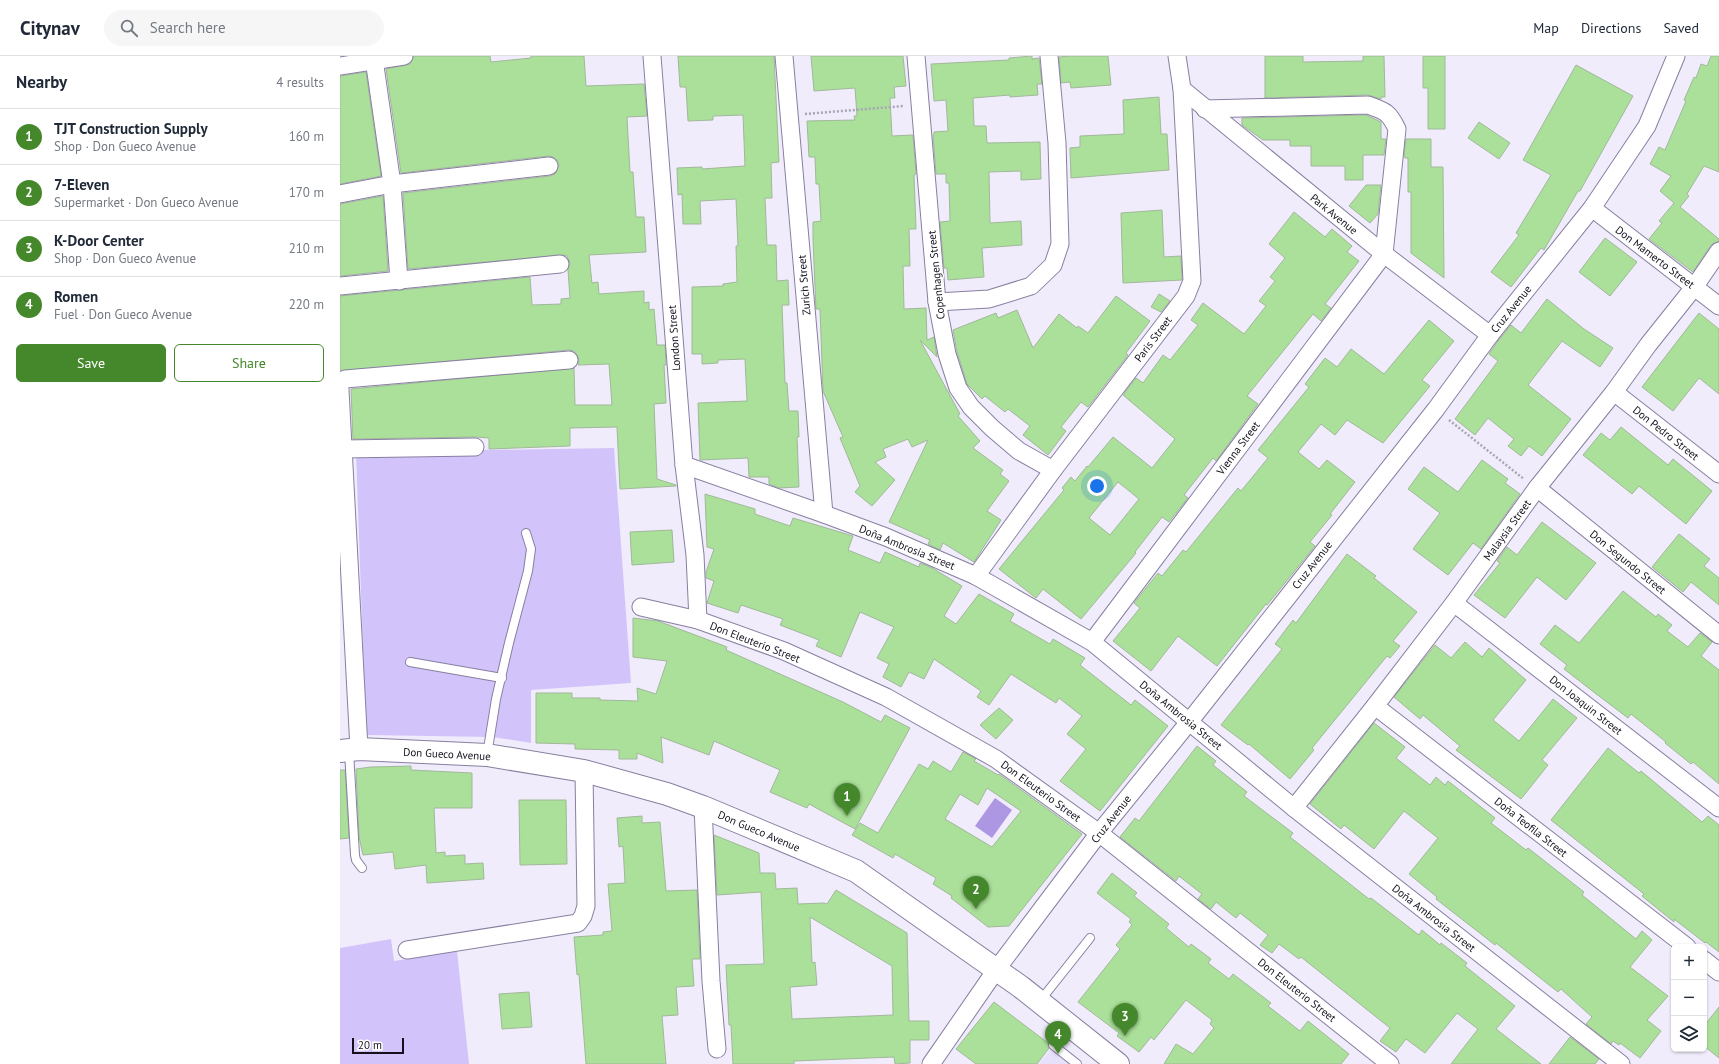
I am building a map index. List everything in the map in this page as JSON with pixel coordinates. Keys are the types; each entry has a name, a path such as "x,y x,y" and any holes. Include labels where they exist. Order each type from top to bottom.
{"main road":[{"name":"Don Gueco Avenue","path":"349,750 487,755 584,771 667,794 703,808 856,871 1040,1001 1118,1064"}],"street":[{"path":"340,66 374,59 404,56"},
{"name":"London Street","path":"652,56 684,465 695,555 698,620"},
{"name":"Zurich Street","path":"784,56 824,514"},
{"name":"Copenhagen Street","path":"916,56 937,302 947,354 958,388 970,407 1019,451 1053,470"},
{"path":"937,302 989,299 1031,286 1053,265 1060,244 1057,143 1048,56"},
{"name":"Paris Street","path":"976,576 1053,470 1186,296 1192,281 1182,89 1177,56"},
{"name":"Cruz Avenue","path":"931,1064 996,970 1099,833 1189,722 1436,409 1490,335 1592,208 1647,126 1676,56"},
{"path":"374,59 392,184 399,281"},
{"name":"Park Avenue","path":"1182,89 1384,254 1490,335"},
{"path":"1205,109 1368,105 1382,110 1391,116 1397,129 1384,254"},
{"path":"340,194 392,184 548,166"},
{"name":"Don Mamerto Street","path":"1592,208 1719,306"},
{"name":"Malaysia Street","path":"1294,808 1454,603 1537,488 1614,392 1719,251"},
{"name":"Vienna Street","path":"1092,642 1384,254"},
{"path":"340,286 560,264"},
{"path":"340,387 341,382 345,379 569,360"},
{"path":"340,390 343,449 349,750"},
{"name":"Don Pedro Street","path":"1614,392 1719,474"},
{"path":"343,449 475,447"},
{"name":"Doña Ambrosia Street","path":"684,465 886,537 976,576 1092,642 1294,808 1621,1064"},
{"name":"Don Segundo Street","path":"1537,488 1719,635"},
{"name":"Don Joaquin Street","path":"1454,603 1719,808"},
{"name":"Don Eleuterio Street","path":"641,607 698,620 784,651 886,698 996,759 1099,833 1390,1064"},
{"name":"Doña Teofila Street","path":"1375,706 1683,944"},
{"path":"406,950 578,923 583,916 586,906 584,771"},
{"path":"703,808 711,981 718,1049"},
{"path":"1707,962 1719,972"}],"lane":[{"path":"487,755 496,699 528,571 531,549 526,533"},
{"path":"410,662 502,678"},
{"path":"349,750 355,855 356,860 362,868"},
{"path":"1040,1001 1090,938"},
{"path":"1053,1045 1077,1064"}],"path":[{"path":"789,115 846,112 920,105"},
{"path":"1436,409 1513,472 1537,488"}],"shaded area":[{"path":"614,448 631,683 531,690 531,743 493,737 366,735 356,452"},
{"path":"995,798 1012,810 992,838 975,826"},
{"path":"391,939 394,961 457,951 469,1064 340,1064 340,948"},
{"path":"1056,1043 1083,1064 1039,1064"}],"building":[{"path":"414,56 490,56 491,62 531,58 531,56 584,56 586,86 644,84 647,116 627,117 630,172 633,172 636,217 644,217 646,252 589,255 592,283 598,282 599,294 644,291 644,303 649,302 649,310 654,309 657,345 665,345 666,365 664,365 666,403 654,404 657,479 676,486 620,489 617,427 570,428 570,446 489,449 489,438 475,437 353,439 351,389 574,368 575,405 612,405 609,364 578,365 579,360 577,355 574,351 569,350 340,371 340,296 530,277 532,305 561,304 561,299 570,298 568,270 570,263 567,256 564,255 408,269 403,193 550,176 555,174 559,165 557,160 548,156 401,173 386,69 410,64"},
{"path":"678,56 774,56 779,162 771,163 772,198 765,198 767,245 776,245 777,281 788,280 789,305 782,305 785,383 787,383 789,411 798,411 799,437 797,437 799,487 779,488 769,484 769,477 749,477 748,458 700,460 698,403 747,401 745,359 718,360 718,363 702,364 702,354 692,354 692,287 723,286 723,284 737,282 736,246 738,246 736,199 700,201 701,224 683,224 682,194 678,195 677,168 702,167 702,169 745,166 743,115 713,116 713,120 688,121 686,87 680,87"},
{"path":"811,56 903,56 906,86 894,87 895,98 890,98 892,136 913,135 916,174 914,175 916,229 909,229 910,266 903,266 904,309 926,308 927,340 934,337 937,357 920,340 960,414 958,416 980,441 973,448 1003,470 1000,474 1009,481 987,511 1001,520 974,562 943,543 940,550 928,544 930,540 889,522 928,440 912,447 908,439 883,449 886,457 875,462 895,480 872,506 855,492 860,486 840,438 843,437 823,391 820,309 816,309 813,240 813,222 821,221 819,184 816,184 815,157 809,157 807,121 855,120 854,116 857,116 855,88 814,91"},
{"path":"1032,56 1032,59 1039,58 1042,84 1037,84 1038,95 1010,97 1010,95 973,98 974,126 986,126 987,143 1040,142 1041,179 1021,180 1021,171 989,172 990,223 1021,221 1022,245 982,248 984,277 948,280 947,268 944,268 940,222 950,221 949,183 946,183 946,174 936,174 933,135 934,132 948,131 946,100 934,101 931,64 1009,60 1009,58"},
{"path":"1108,56 1111,85 1071,88 1070,82 1061,83 1059,57"},
{"path":"1265,56 1303,56 1303,62 1363,61 1363,56 1384,56 1385,97 1381,97 1381,99 1368,95 1265,98"},
{"path":"1423,56 1445,56 1445,129 1428,129 1428,88 1423,88"},
{"path":"1711,56 1719,56 1719,172 1704,166 1687,194 1689,196 1680,207 1719,239 1719,241 1711,245 1693,272 1649,239 1662,223 1659,221 1674,203 1660,191 1671,176 1650,164 1659,147 1665,150 1686,101 1684,100 1694,77 1696,78 1701,64 1707,66"},
{"path":"1576,65 1633,96 1580,191 1578,191 1544,250 1541,248 1511,287 1491,272 1519,235 1516,233 1551,175 1523,160"},
{"path":"366,72 381,176 340,184 340,76"},
{"path":"1159,97 1161,134 1167,134 1169,170 1071,178 1070,148 1080,147 1080,136 1124,134 1123,100"},
{"path":"1366,115 1381,122 1381,139 1386,139 1384,155 1363,155 1363,180 1345,180 1345,166 1311,166 1311,146 1290,146 1290,140 1263,140 1242,125 1242,118"},
{"path":"1479,122 1510,143 1499,159 1468,138"},
{"path":"1406,139 1431,139 1431,167 1443,167 1444,278 1411,253 1411,192 1408,192 1408,158 1405,158 1404,155"},
{"path":"1366,185 1381,185 1378,214 1370,223 1349,206"},
{"path":"383,196 388,271 340,276 340,204"},
{"path":"1162,210 1164,257 1181,256 1182,280 1123,283 1121,213"},
{"path":"1294,212 1325,237 1332,229 1352,246 1347,252 1359,261 1325,304 1331,308 1321,321 1313,314 1247,396 1258,404 1216,461 1213,458 1184,495 1188,498 1169,522 1162,517 1135,552 1136,553 1081,619 1043,589 1036,598 999,569 1064,490 1062,488 1071,477 1075,481 1113,437 1152,468 1175,439 1123,395 1136,378 1143,383 1163,355 1170,360 1198,325 1191,320 1203,303 1244,334 1266,306 1259,301 1275,281 1270,277 1285,258 1269,244","holes":["1118,482 1139,499 1110,535 1089,518"]},
{"path":"1605,238 1637,262 1610,296 1579,272"},
{"path":"1159,294 1170,301 1161,312 1151,307"},
{"path":"1116,296 1150,321 1126,353 1128,355 1088,407 1081,402 1061,427 1066,431 1048,455 1023,435 1030,426 1008,409 1005,412 985,396 982,399 967,384 957,352 953,330 996,313 998,318 1017,310 1033,348 1059,314 1077,328 1078,326 1088,333"},
{"path":"1547,299 1584,329 1613,348 1600,367 1562,341 1528,385 1571,419 1542,456 1529,446 1521,456 1508,446 1514,439 1488,418 1475,435 1455,419 1498,361 1489,354 1498,341 1511,325 1521,333"},
{"path":"1699,313 1719,329 1719,394 1699,378 1673,411 1642,387"},
{"path":"1429,320 1454,341 1422,380 1430,386 1383,443 1347,420 1335,435 1321,424 1298,452 1319,469 1327,460 1355,482 1330,514 1332,515 1310,542 1315,546 1267,605 1266,604 1217,666 1178,636 1151,671 1113,641 1140,608 1134,603 1158,573 1162,576 1183,550 1186,552 1238,488 1241,491 1268,458 1258,450 1309,387 1305,384 1325,358 1337,367 1351,349 1384,374"},
{"path":"1621,427 1668,465 1673,459 1712,491 1686,524 1639,486 1632,494 1583,455 1601,433 1610,440"},
{"path":"1482,460 1508,479 1505,483 1520,494 1481,549 1473,543 1448,575 1413,549 1440,513 1408,489 1424,467 1458,492"},
{"path":"705,494 755,509 755,514 790,526 793,518 853,536 848,550 880,563 885,552 919,567 920,563 932,568 962,586 944,616 956,624 979,594 1014,614 1010,621 1050,644 1053,639 1085,658 1080,665 1131,705 1135,700 1168,726 1100,811 1060,781 1086,749 1067,734 1082,716 1059,698 1056,703 1011,674 989,705 977,697 981,691 934,659 924,679 909,672 901,687 883,677 889,664 877,658 894,627 860,612 841,657 816,646 819,640 780,625 783,619 741,605 738,613 707,603 714,581 706,578 706,572 714,549 707,547"},
{"path":"1542,522 1596,563 1566,600 1537,577 1505,618 1474,595 1500,563 1497,561 1507,547 1517,555"},
{"path":"672,530 674,562 632,565 630,532"},
{"path":"1679,534 1710,559 1704,566 1719,578 1719,605 1691,582 1683,592 1652,567"},
{"path":"1347,554 1376,576 1374,578 1417,612 1393,641 1400,646 1390,658 1387,656 1312,748 1314,750 1290,779 1249,744 1248,745 1221,725 1282,649 1275,644 1293,620 1296,623"},
{"path":"1623,591 1656,617 1658,614 1672,625 1667,631 1688,647 1700,633 1712,642 1701,656 1719,670 1719,784 1693,762 1691,764 1631,714 1628,718 1564,669 1567,665 1540,644 1555,625 1579,643"},
{"path":"633,618 658,621 727,647 726,650 843,702 881,722 885,715 910,728 855,829 809,804 807,808 770,792 780,770 714,741 709,755 661,737 663,763 637,753 637,759 619,759 619,750 575,749 575,744 536,743 536,693 572,693 572,698 600,698 600,700 638,701 637,688 656,694 667,661 633,657"},
{"path":"1465,642 1482,657 1489,648 1526,680 1493,720 1519,741 1553,699 1577,718 1542,760 1548,765 1521,799 1456,750 1460,746 1423,715 1420,719 1394,697 1435,645 1451,658"},
{"path":"999,708 1013,720 996,739 980,725"},
{"path":"1374,723 1405,747 1396,758 1430,785 1436,777 1445,785 1448,781 1495,818 1491,823 1526,850 1528,848 1584,892 1582,895 1636,939 1642,931 1652,940 1630,967 1668,996 1647,1020 1661,1031 1640,1058 1620,1043 1619,1045 1613,1041 1611,1044 1586,1024 1592,1017 1561,989 1558,992 1496,943 1495,945 1436,899 1437,897 1409,874 1438,838 1404,811 1374,849 1344,825 1341,829 1310,804"},
{"path":"1197,746 1216,761 1213,765 1247,792 1244,796 1293,833 1290,837 1369,899 1371,898 1419,935 1422,930 1440,945 1441,943 1467,963 1465,966 1515,1006 1496,1029 1541,1064 1451,1064 1478,1029 1457,1013 1425,1053 1406,1039 1396,1052 1380,1041 1390,1028 1301,957 1299,959 1279,944 1272,953 1260,945 1268,935 1240,913 1236,918 1216,902 1211,909 1198,899 1202,894 1179,876 1176,881 1120,837 1135,818 1139,821"},
{"path":"1608,748 1639,773 1641,771 1702,822 1708,816 1719,825 1719,952 1674,919 1674,922 1642,896 1644,894 1551,820"},
{"path":"963,752 976,759 974,761 998,775 999,774 1082,834 1009,926 988,927 951,898 952,896 933,884 936,878 895,854 893,858 852,835 860,823 878,833 919,764 928,769 933,761 951,772","holes":["987,788 1021,811 992,847 945,819 960,794 978,805"]},
{"path":"411,766 411,770 472,773 472,808 434,808 436,853 445,852 445,856 465,855 465,864 483,863 484,879 427,883 426,865 395,869 393,852 363,855 359,837 356,769"},
{"path":"340,770 345,770 349,838 340,839"},
{"path":"519,800 566,800 567,864 520,865"},
{"path":"642,816 642,823 660,822 666,891 697,890 700,959 692,959 694,986 676,987 678,1015 662,1016 666,1064 586,1064 579,974 577,975 574,937 603,935 603,932 612,931 608,884 625,883 623,846 619,847 617,818"},
{"path":"714,835 759,853 760,873 775,873 776,889 797,888 798,904 827,904 836,890 907,933 909,1021 929,1021 929,1040 910,1040 910,1063 895,1064 894,1057 794,1061 794,1064 733,1064 731,1025 729,1025 726,965 764,964 761,892 717,895","holes":["810,917 892,966 893,1015 792,1019 790,987 817,985 815,962 812,963"]},
{"path":"1112,873 1137,893 1134,896 1169,924 1166,928 1189,947 1191,944 1211,959 1208,963 1229,979 1233,974 1271,1003 1268,1006 1300,1031 1308,1021 1349,1054 1341,1064 1164,1064 1176,1044 1193,1054 1214,1028 1210,1024 1212,1020 1186,1000 1154,1040 1151,1037 1139,1052 1117,1036 1119,1033 1078,1002 1120,949 1116,945 1132,925 1129,922 1131,919 1097,893"},
{"path":"529,992 532,1027 502,1029 499,994"},
{"path":"994,1002 1048,1043 1049,1048 1037,1064 976,1064 956,1049"},
{"path":"1719,1007 1719,1058 1707,1048 1707,1022"},
{"path":"1570,1037 1599,1059 1595,1064 1549,1064"}],"place":[{"name":"TJT Construction Supply","path":"847,816"},
{"name":"7-Eleven","path":"976,909"},
{"name":"K-Door Center","path":"1125,1036"},
{"name":"Romen","path":"1058,1054"}]}
